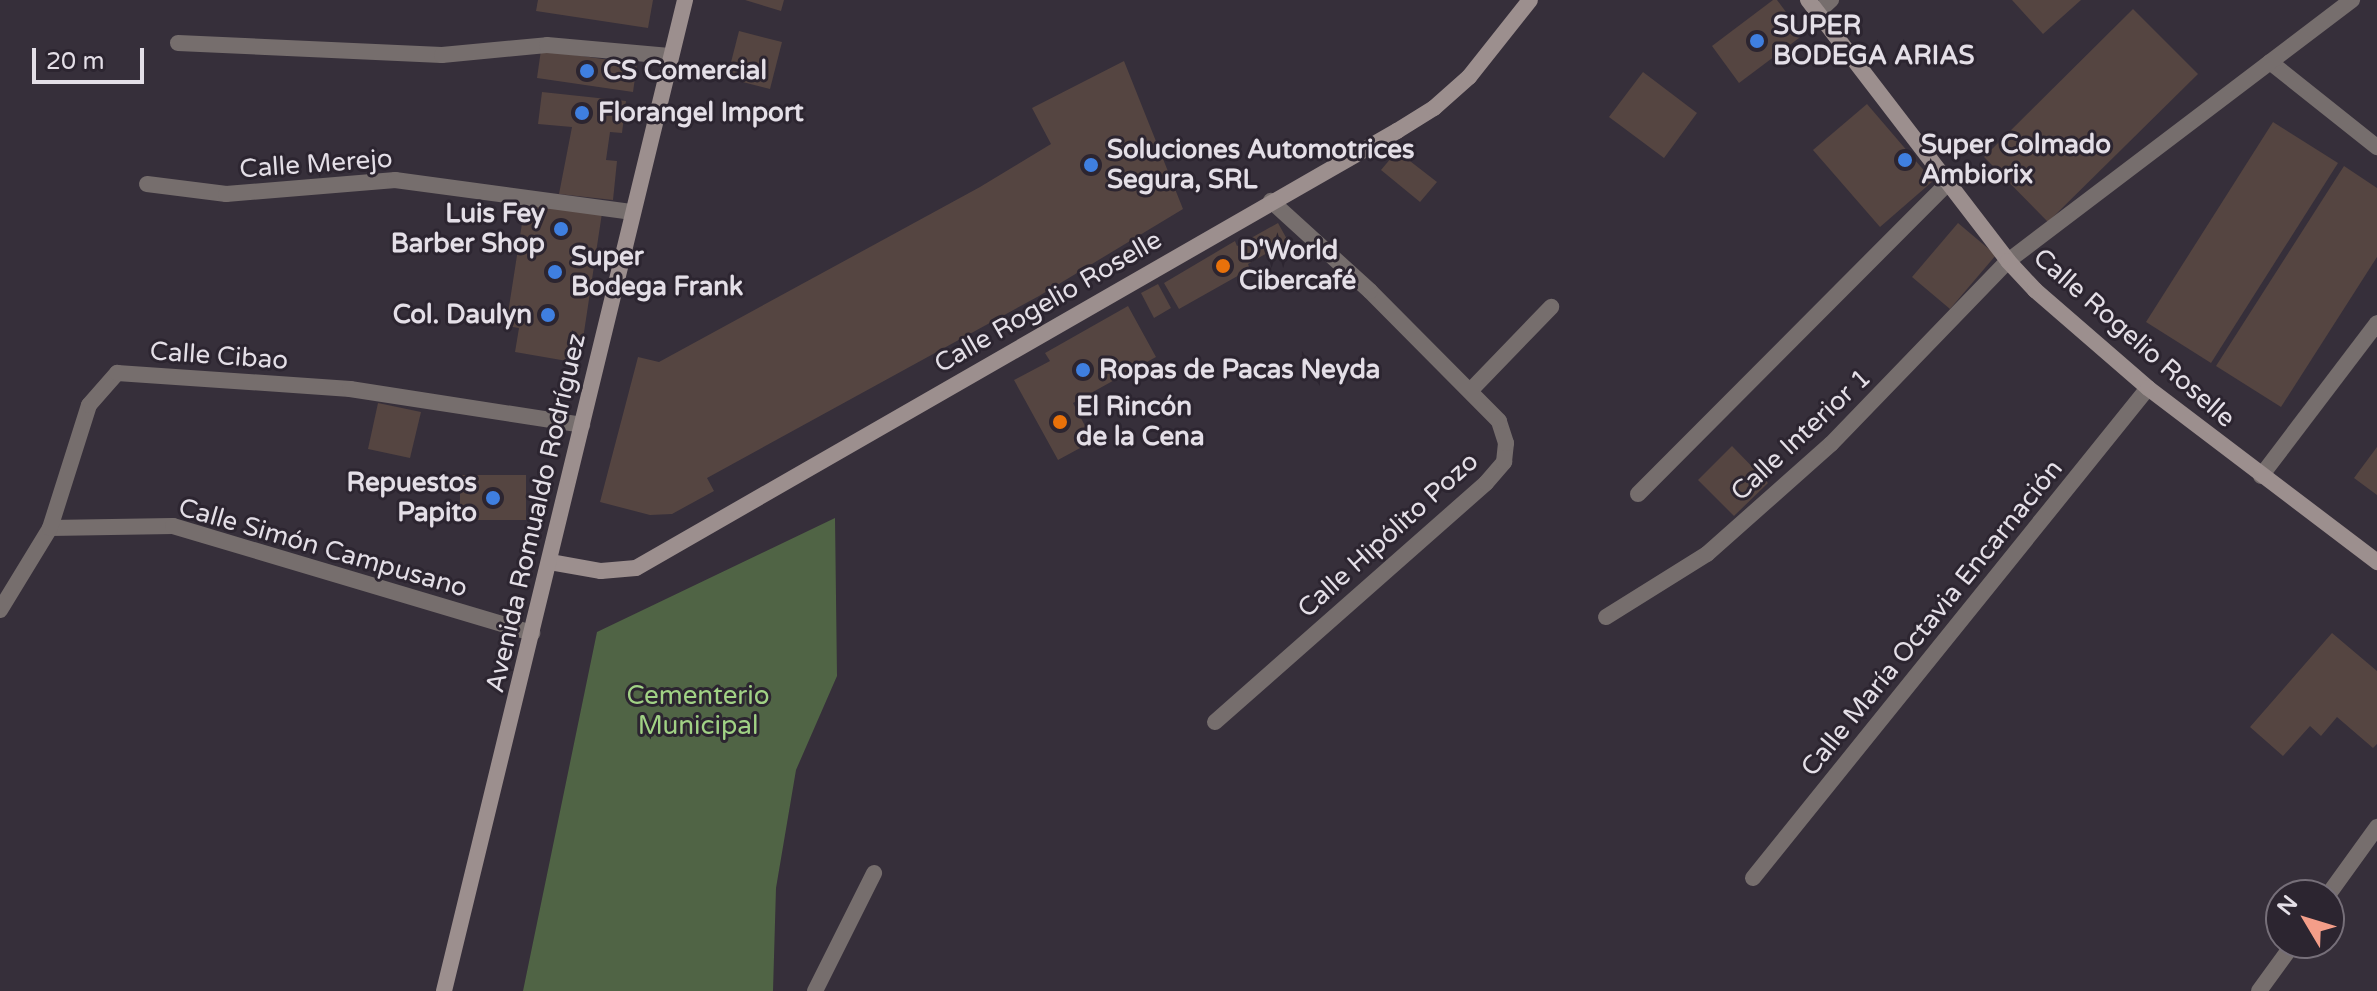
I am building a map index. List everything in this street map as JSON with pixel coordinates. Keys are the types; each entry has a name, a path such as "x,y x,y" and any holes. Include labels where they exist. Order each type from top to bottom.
{"street":[{"name":"Avenida Romualdo Rodríguez","path":"444,991 685,0"},
{"name":"Calle Rogelio Roselle","path":"550,562 601,571 636,568 1434,108 1469,77 1530,0"},
{"path":"1813,6 1831,0"},
{"name":"Calle Interior 1","path":"1606,617 1719,544 1831,444 2008,261 2352,0"},
{"name":"Calle Rogelio Roselle","path":"1813,6 1848,56 2008,261 2035,290 2148,388 2377,562"},
{"path":"178,43 442,55 547,45 670,56"},
{"path":"2270,62 2377,147"},
{"name":"Calle Merejo","path":"147,184 226,194 395,180 631,212"},
{"path":"1638,494 1949,182"},
{"name":"Calle Hipólito Pozo","path":"1215,722 1486,483 1504,462 1506,443 1499,421 1370,291 1271,201"},
{"path":"1470,391 1551,307"},
{"path":"2261,476 2377,323"},
{"name":"Calle Cibao","path":"0,610 50,528 89,405 117,373 350,389 582,425"},
{"name":"Calle María Octavia Encarnación","path":"1753,878 2148,388"},
{"name":"Calle Simón Campusano","path":"50,528 173,526 532,633"},
{"path":"2340,879 2377,827"},
{"path":"815,991 874,873"},
{"path":"2259,991 2282,959"}],"green space":[{"name":"Cementerio Municipal","path":"835,518 837,676 796,770 776,888 773,991 523,991 597,632"}],"building":[{"path":"538,0 653,0 648,28 536,11"},
{"path":"745,0 784,0 781,11"},
{"name":"SUPER BODEGA ARIAS","path":"1777,0 1803,35 1739,83 1712,46"},
{"path":"2012,0 2081,0 2043,34"},
{"path":"2133,9 2198,74 2048,222 1984,157"},
{"path":"739,31 782,42 770,89 727,78"},
{"name":"CS Comercial","path":"541,50 637,64 633,92 537,78"},
{"path":"1124,61 1183,209 1039,296 707,478 714,491 672,514 650,515 600,502 638,357 659,362 980,187 1051,144 1032,108"},
{"path":"1643,72 1697,113 1664,158 1609,117"},
{"path":"542,92 626,101 622,133 610,132 606,160 617,161 613,200 559,194 572,127 538,124"},
{"path":"1867,104 1933,181 1880,227 1813,150"},
{"path":"2273,122 2338,163 2211,363 2146,322"},
{"path":"1397,151 1437,182 1420,202 1381,170"},
{"path":"2344,166 2377,188 2377,257 2281,407 2216,366"},
{"path":"525,204 602,213 583,339 572,337 567,361 515,352 519,328 506,326"},
{"path":"1278,223 1288,241 1248,264 1250,269 1179,309 1164,283 1235,241 1237,246"},
{"path":"1958,223 1996,255 1950,309 1912,277"},
{"path":"1158,284 1171,308 1154,318 1141,293"},
{"path":"1128,306 1156,357 1073,403 1093,441 1058,460 1014,380 1050,361 1045,353"},
{"path":"378,403 421,412 410,458 368,449"},
{"path":"1732,446 1768,483 1734,516 1698,480"},
{"path":"2377,447 2377,495 2354,478"},
{"name":"Repuestos Papito","path":"460,475 526,475 526,520 460,520"},
{"path":"2332,633 2377,671 2377,744 2373,748 2337,717 2321,736 2310,726 2283,756 2250,727"}],"place":[{"name":"SUPER BODEGA ARIAS","path":"1757,41"},
{"name":"CS Comercial","path":"587,71"},
{"name":"Florangel Import","path":"582,113"},
{"name":"Super Colmado Ambiorix","path":"1905,160"},
{"name":"Soluciones Automotrices Segura, SRL","path":"1091,165"},
{"name":"Luis Fey Barber Shop","path":"561,229"},
{"name":"D'World Cibercafé","path":"1223,266"},
{"name":"Super Bodega Frank","path":"555,272"},
{"name":"Col. Daulyn","path":"548,315"},
{"name":"Ropas de Pacas Neyda","path":"1083,370"},
{"name":"El Rincón de la Cena","path":"1060,422"},
{"name":"Repuestos Papito","path":"493,498"}]}
